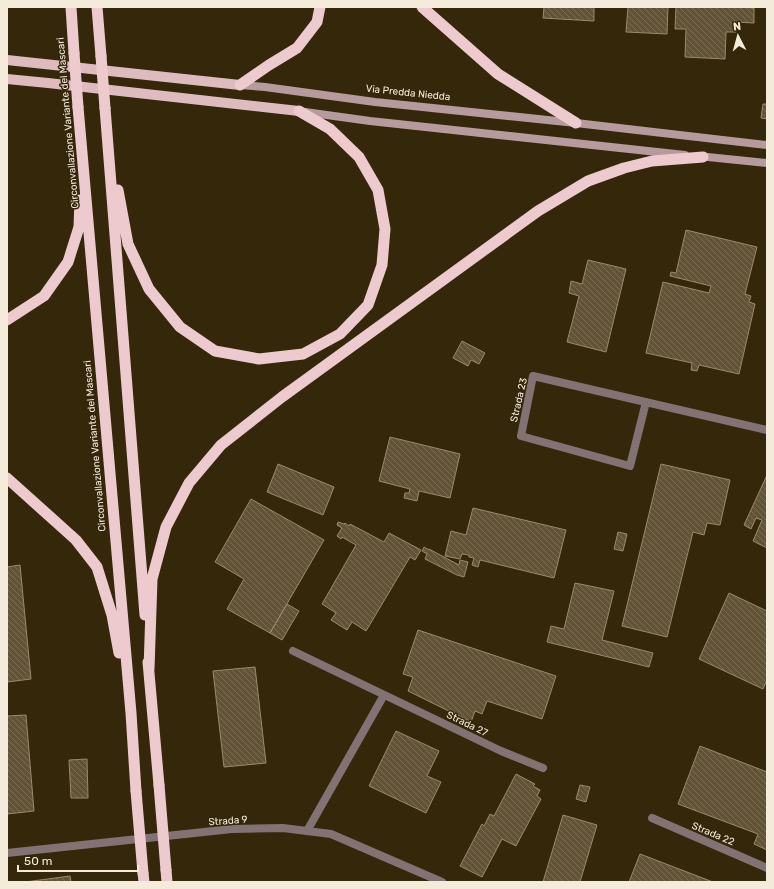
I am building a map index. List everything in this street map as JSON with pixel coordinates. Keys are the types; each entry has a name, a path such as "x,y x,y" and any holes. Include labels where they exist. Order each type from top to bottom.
{"highway":[{"name":"Circonvallazione Variante del Mascari","path":"70,7 144,878"},
{"path":"96,7 167,882"},
{"path":"240,84 297,48 317,22 320,7"},
{"path":"422,7 498,74 576,123"},
{"path":"107,131 128,244 150,288 180,327 215,351 260,359 303,354 340,334 368,305 382,266 386,229 378,190 359,157 330,129 299,111"},
{"path":"7,320 44,296 68,262 80,227 81,135"},
{"path":"149,669 152,579 166,527 190,483 221,445 282,397 532,216 581,185 624,168 652,161 703,157"},
{"path":"7,478 76,540 97,567 112,615 131,713"}],"main road":[{"name":"Via Predda Niedda","path":"7,60 240,84 375,102 767,145"},
{"path":"7,79 299,111 370,121 767,164"}],"street":[{"name":"Strada 23","path":"646,402 630,466 521,436 533,376 646,402 767,430"},
{"name":"Strada 27","path":"293,651 500,751 543,768"},
{"path":"307,831 384,695"},
{"name":"Strada 22","path":"652,818 767,868"},
{"name":"Strada 9","path":"7,853 232,829 283,828 331,834 442,882"}],"building":[{"path":"544,7 594,7 594,21 543,18"},
{"path":"628,7 668,7 667,34 626,32"},
{"path":"676,7 754,8 754,23 736,22 736,32 726,32 725,59 685,57 686,29 675,29"},
{"path":"763,104 767,104 767,119 761,118"},
{"path":"686,230 757,247 745,294 751,296 749,302 755,304 739,374 699,365 697,371 691,370 692,363 646,353 663,282 709,293 711,286 670,276 671,272 676,273"},
{"path":"588,260 626,269 606,352 567,342 579,296 569,293 571,281 582,284"},
{"path":"462,341 485,353 479,364 471,360 468,366 453,358"},
{"path":"390,437 460,454 450,498 419,491 417,501 404,498 405,493 409,493 410,489 379,481"},
{"path":"278,464 334,487 323,515 267,492"},
{"path":"661,464 730,480 720,525 707,523 704,535 693,532 667,637 622,626"},
{"path":"767,475 767,548 753,541 762,520 756,518 751,529 744,525"},
{"path":"251,499 324,540 270,633 227,609 244,579 215,562"},
{"path":"473,508 566,530 554,578 480,560 478,567 472,565 474,558 469,557 469,555 462,554 460,559 445,556 451,531 466,535"},
{"path":"338,522 345,523 349,526 350,524 384,542 389,533 421,550 415,560 410,557 366,631 352,622 347,630 331,620 336,613 322,604 356,545 342,537 341,539 337,536 342,528 337,525"},
{"path":"618,532 627,534 623,551 614,549"},
{"path":"424,547 459,565 460,560 468,562 464,577 425,559 427,554 422,551"},
{"path":"20,565 31,679 7,682 7,567"},
{"path":"575,583 614,591 602,640 653,653 649,667 547,642 551,626 564,629"},
{"path":"729,593 767,611 767,680 763,689 699,659"},
{"path":"287,604 299,611 282,640 270,633"},
{"path":"418,630 556,676 542,719 487,701 482,714 475,711 471,722 408,691 413,677 403,674"},
{"path":"255,667 266,763 224,767 213,671"},
{"path":"26,715 34,811 7,814 7,716"},
{"path":"396,731 439,751 427,776 441,782 426,813 369,786"},
{"path":"700,746 767,772 767,850 754,844 758,834 678,804"},
{"path":"87,759 88,798 71,798 69,760"},
{"path":"516,774 535,784 533,786 540,790 537,796 541,799 516,846 502,839 482,877 460,866 482,824 484,826 490,814 494,816"},
{"path":"580,785 590,787 586,802 576,799"},
{"path":"563,815 597,825 580,882 543,882"},
{"path":"640,854 713,882 629,882"},
{"path":"70,876 71,882 25,882"}]}
